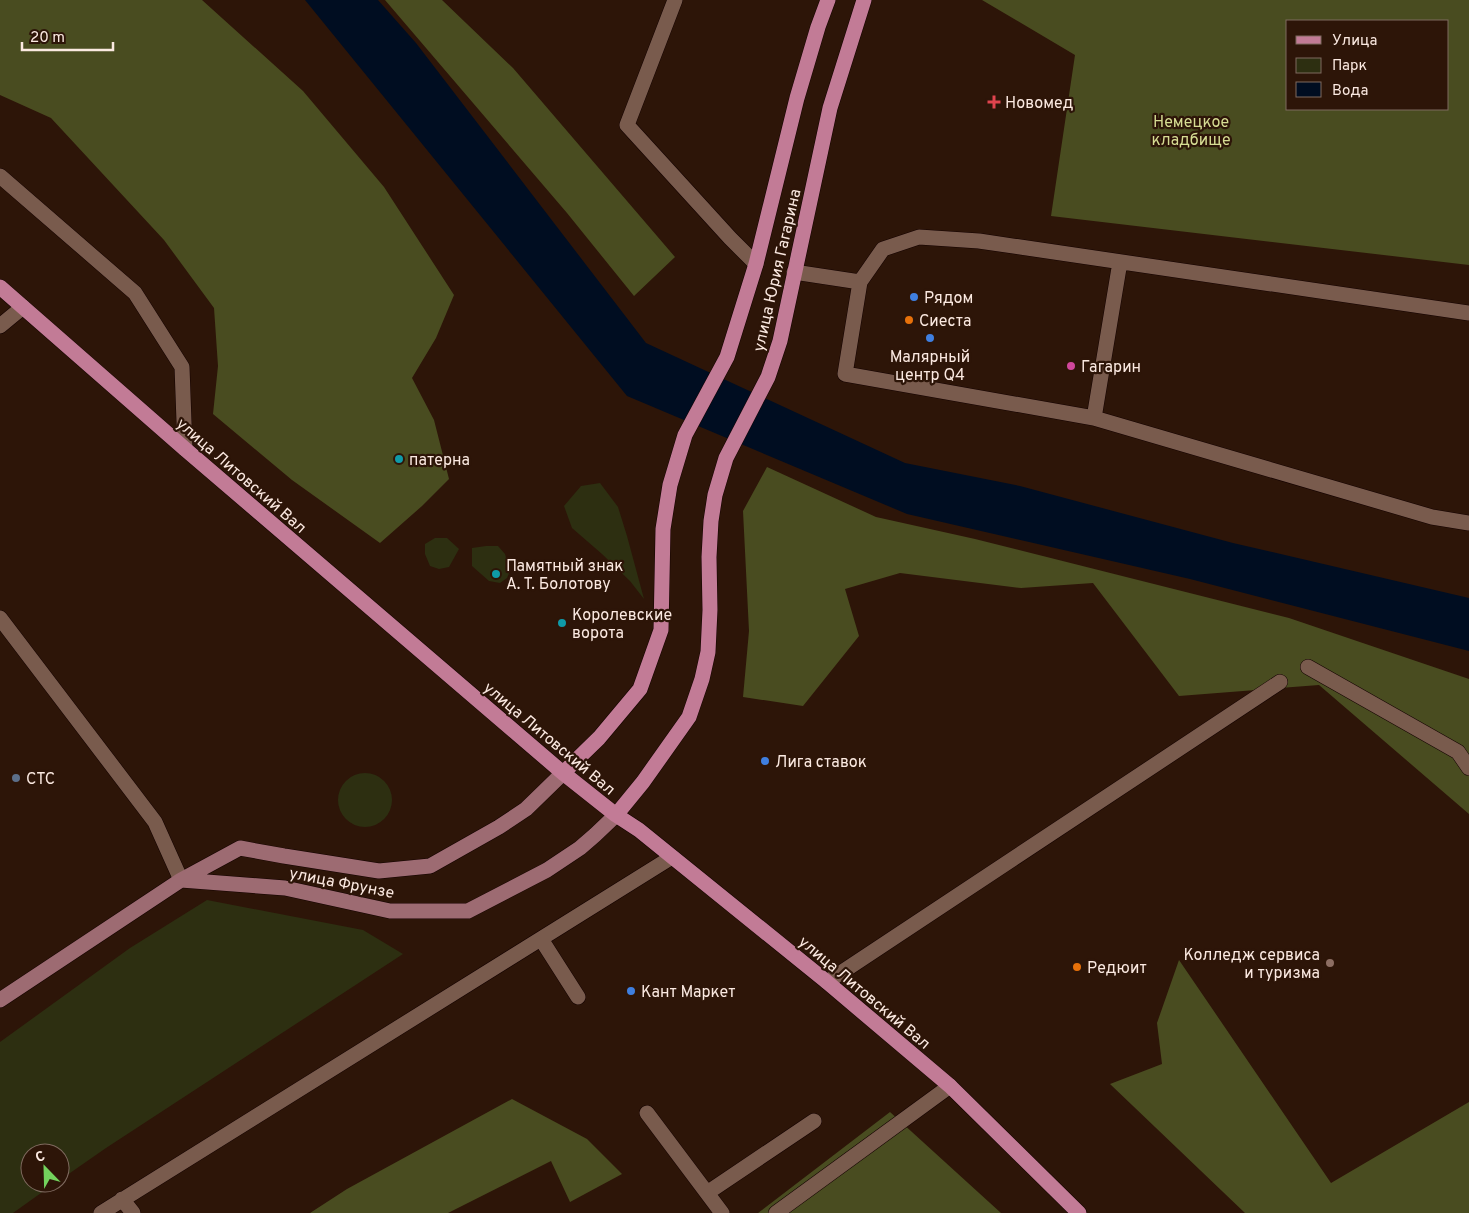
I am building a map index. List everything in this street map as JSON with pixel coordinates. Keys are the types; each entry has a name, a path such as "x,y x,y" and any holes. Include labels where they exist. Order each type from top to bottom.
{"main road":[{"name":"улица Юрия Гагарина","path":"563,773 599,738 640,689 660,630 663,529 670,485 685,435 727,357 756,264 797,98 828,0"},
{"name":"улица Юрия Гагарина","path":"616,815 643,782 688,717 702,679 708,652 710,521 715,495 726,458 768,377 780,341 830,108 864,0"},
{"name":"улица Литовский Вал","path":"0,287 185,449 563,773 616,815 639,830 827,982 950,1086 1079,1213"},
{"name":"улица Фрунзе","path":"0,1000 181,880 240,848 379,871 430,866 499,827 526,809 563,773"},
{"name":"улица Фрунзе","path":"181,880 286,888 390,911 468,911 547,870 580,848 616,815"}],"lane":[{"path":"675,0 627,125 756,264"},
{"path":"0,176 135,292 182,367 185,449"},
{"path":"1469,313 980,241 919,237 882,249 860,282 845,374 1094,418 1432,517 1469,523"},
{"path":"1094,418 1120,262"},
{"path":"794,272 860,282"},
{"path":"0,326 23,307"},
{"path":"0,618 155,822 181,880"},
{"path":"1308,667 1458,752 1469,768"},
{"path":"827,982 1280,682"},
{"path":"101,1213 672,857"},
{"path":"541,939 578,997"},
{"path":"783,1211 950,1086"},
{"path":"647,1113 722,1213"},
{"path":"707,1193 814,1121"},
{"path":"122,1199 133,1213"}],"green space":[{"path":"0,0 202,0 303,91 384,187 454,295 436,338 412,378 434,420 449,479 380,543 292,480 213,414 218,366 214,308 164,240 51,118 0,95"},
{"path":"385,0 442,0 513,68 675,257 634,296 567,213"},
{"name":"Немецкое кладбище","path":"982,0 1469,0 1469,265 1051,216 1075,55"},
{"path":"767,467 876,517 975,539 1289,618 1469,679 1469,814 1319,685 1179,696 1093,583 1021,588 900,573 845,589 859,636 803,706 743,697 749,631 743,511"},
{"path":"600,483 618,507 644,599 630,581 572,528 564,506 581,486"},
{"path":"435,538 447,538 459,549 449,567 439,569 430,566 425,554 425,544"},
{"path":"498,546 505,554 510,571 507,578 500,583 489,581 472,566 472,548"},
{"path":"360,773 370,773 380,777 388,785 392,800 388,815 380,823 370,827 360,827 350,823 342,815 338,805 338,795 342,785 350,777"},
{"path":"207,900 363,930 403,954 70,1173 70,1143 20,1143 20,1193 41,1193 13,1213 0,1213 0,1042 130,948"},
{"path":"1179,960 1331,1183 1469,1102 1469,1213 1245,1213 1110,1084 1162,1064 1157,1023"},
{"path":"512,1099 587,1139 622,1174 570,1202 551,1161 448,1213 310,1213 347,1189"},
{"path":"890,1112 1001,1213 758,1213"}],"water":[{"path":"305,0 378,0 416,43 646,343 905,463 1020,486 1233,543 1469,598 1469,651 1190,579 907,514 627,396"}],"place":[{"name":"Новомед","path":"994,102"},
{"name":"Рядом","path":"914,297"},
{"name":"Сиеста","path":"909,320"},
{"name":"Малярный центр Q4","path":"930,338"},
{"name":"Гагарин","path":"1071,366"},
{"name":"патерна","path":"399,459"},
{"name":"Памятный знак А. Т. Болотову","path":"496,574"},
{"name":"Королевские ворота","path":"562,623"},
{"name":"Лига ставок","path":"765,761"},
{"name":"СТС","path":"16,778"},
{"name":"Колледж сервиса и туризма","path":"1330,963"},
{"name":"Редюит","path":"1077,967"},
{"name":"Кант Маркет","path":"631,991"}]}
